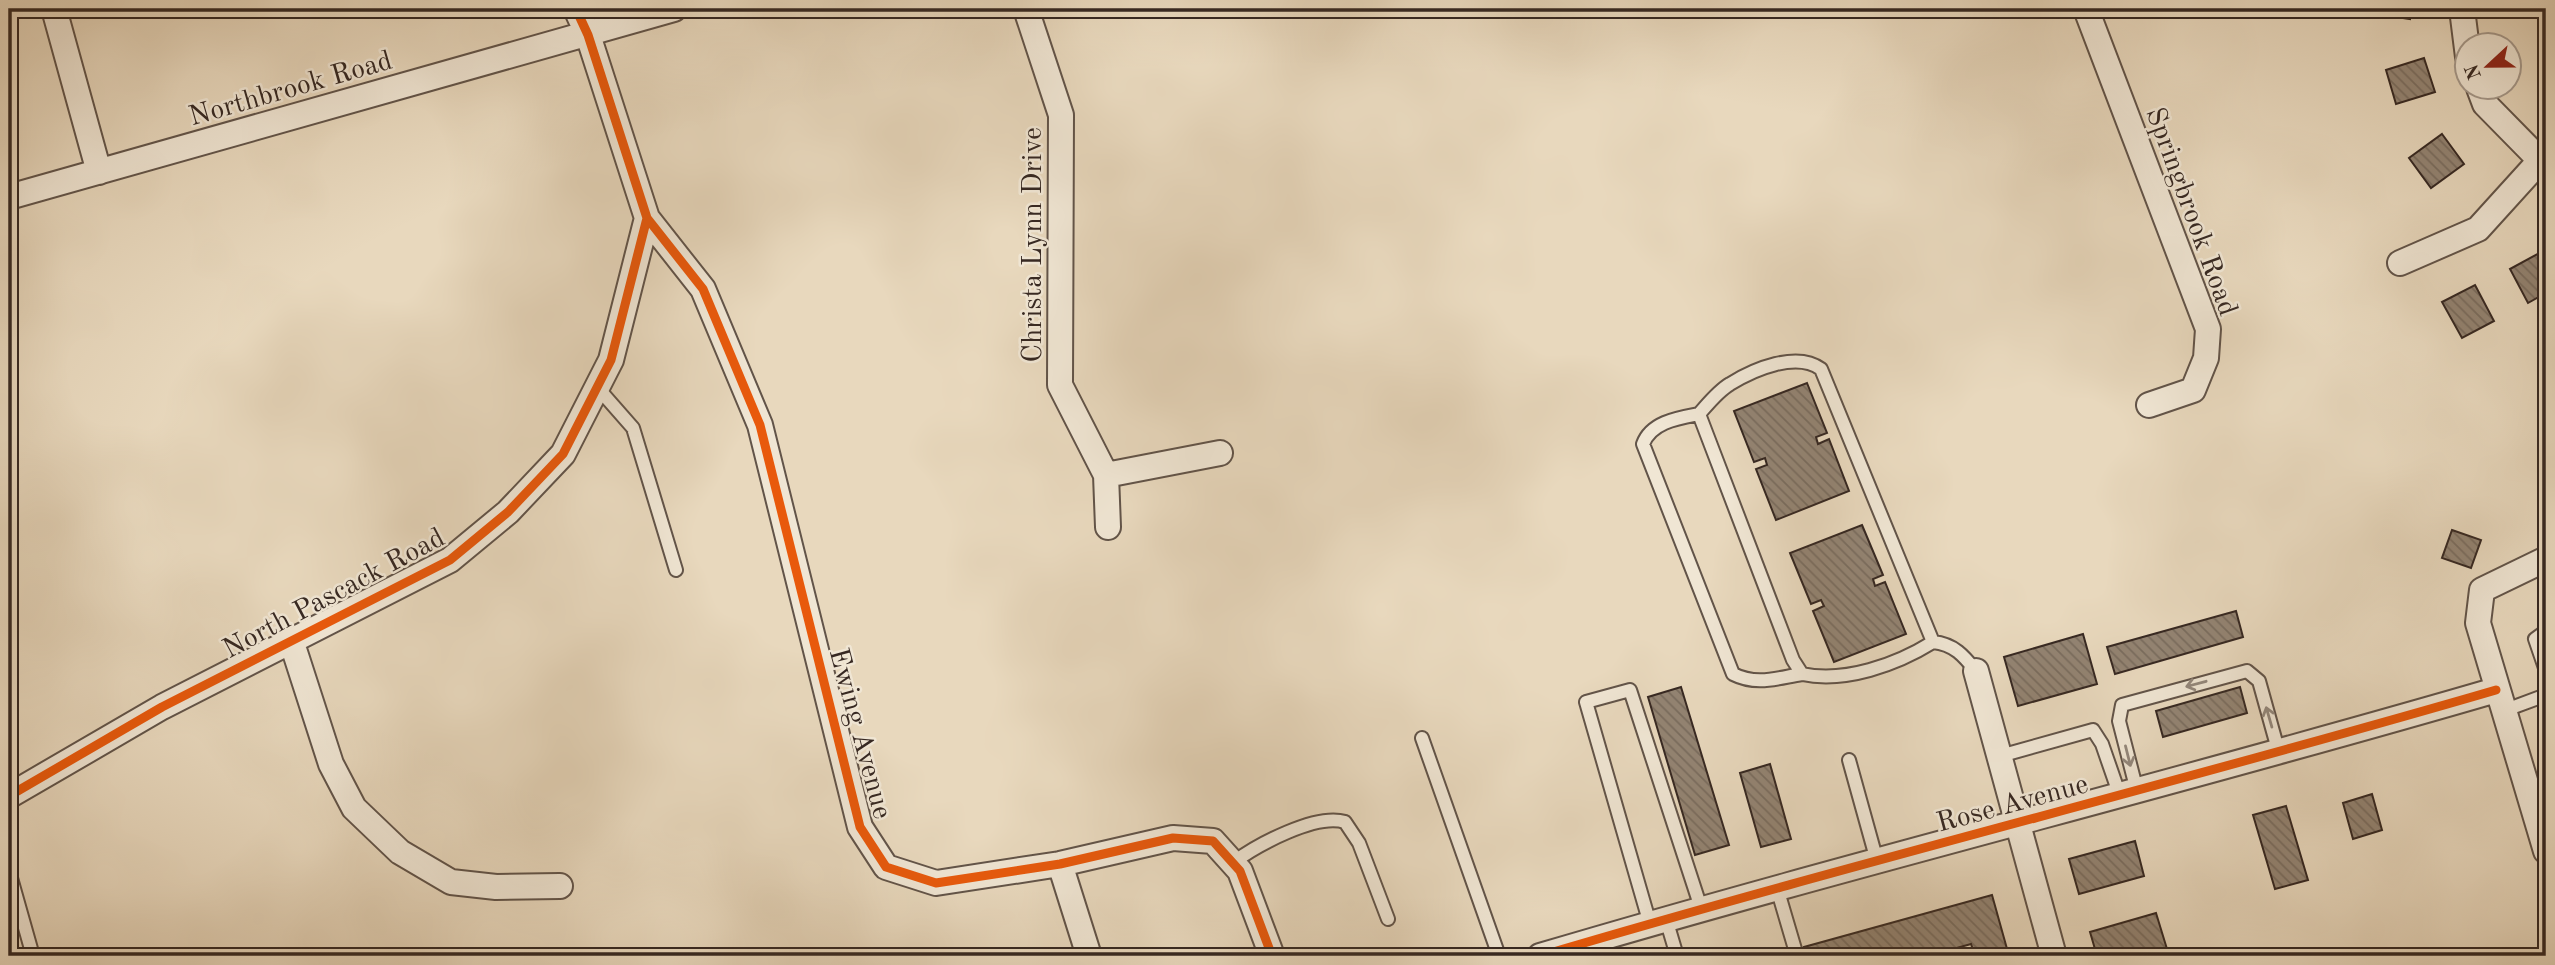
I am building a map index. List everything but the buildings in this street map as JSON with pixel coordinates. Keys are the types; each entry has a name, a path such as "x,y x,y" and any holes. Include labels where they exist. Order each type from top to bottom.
{"street":[{"path":"54,9 99,172"},
{"path":"576,9 588,35 648,218"},
{"path":"588,35 674,9"},
{"name":"Christa Lynn Drive","path":"1026,9 1061,116 1060,385 1106,475 1108,527"},
{"name":"Springbrook Road","path":"2086,9 2208,329 2206,358 2193,390 2148,405"},
{"path":"2462,9 2465,32"},
{"name":"Northbrook Road","path":"9,197 588,35"},
{"path":"2400,263 2478,229 2544,157 2483,102"},
{"name":"North Pascack Road","path":"9,796 162,707 292,643 450,559 508,512 563,454 611,360 648,218"},
{"name":"Ewing Avenue","path":"648,218 703,289 760,425 860,827 886,867 936,883 1060,864 1174,838 1213,841 1234,862 1272,956"},
{"path":"1106,475 1220,453"},
{"path":"2546,559 2482,590 2478,623 2499,701 2546,851"},
{"path":"292,643 331,764 354,808 400,852 451,882 496,887 560,886"},
{"path":"1976,671 2053,956"},
{"name":"Rose Avenue","path":"1540,956 1701,908 2279,753 2499,701"},
{"path":"1060,864 1089,956"}],"lane":[{"path":"1933,642 1821,369 1800,359 1785,361 1729,384 1699,414 1658,425 1646,436 1643,444 1733,674 1747,681 1760,682 1802,674 1823,678 1845,676 1888,663 1933,642 1947,644 1964,655 1976,671"},
{"path":"597,387 633,428 676,570"},
{"path":"1699,414 1793,660 1802,674"},
{"path":"2546,631 2535,639 2546,671"},
{"path":"2129,794 2119,721 2122,705 2247,671 2259,681 2279,753"},
{"path":"1677,956 1658,921 1586,702 1630,690 1701,908"},
{"path":"2499,701 2546,695"},
{"path":"2000,756 2093,730 2129,794"},
{"path":"1422,738 1499,956"},
{"path":"1849,760 1877,861"},
{"path":"1234,862 1271,837 1328,821 1345,822 1359,843 1388,919"},
{"path":"9,871 33,956"},
{"path":"1777,888 1797,956"}],"cycle path":[{"path":"9,796 162,707 450,560 508,512 563,454 611,360 647,218 588,35 576,9"},
{"path":"647,218 703,289 760,425 860,827 886,867 936,883 1060,864 1173,838 1213,841 1240,871 1272,956"},
{"path":"1540,956 2496,690"}]}
